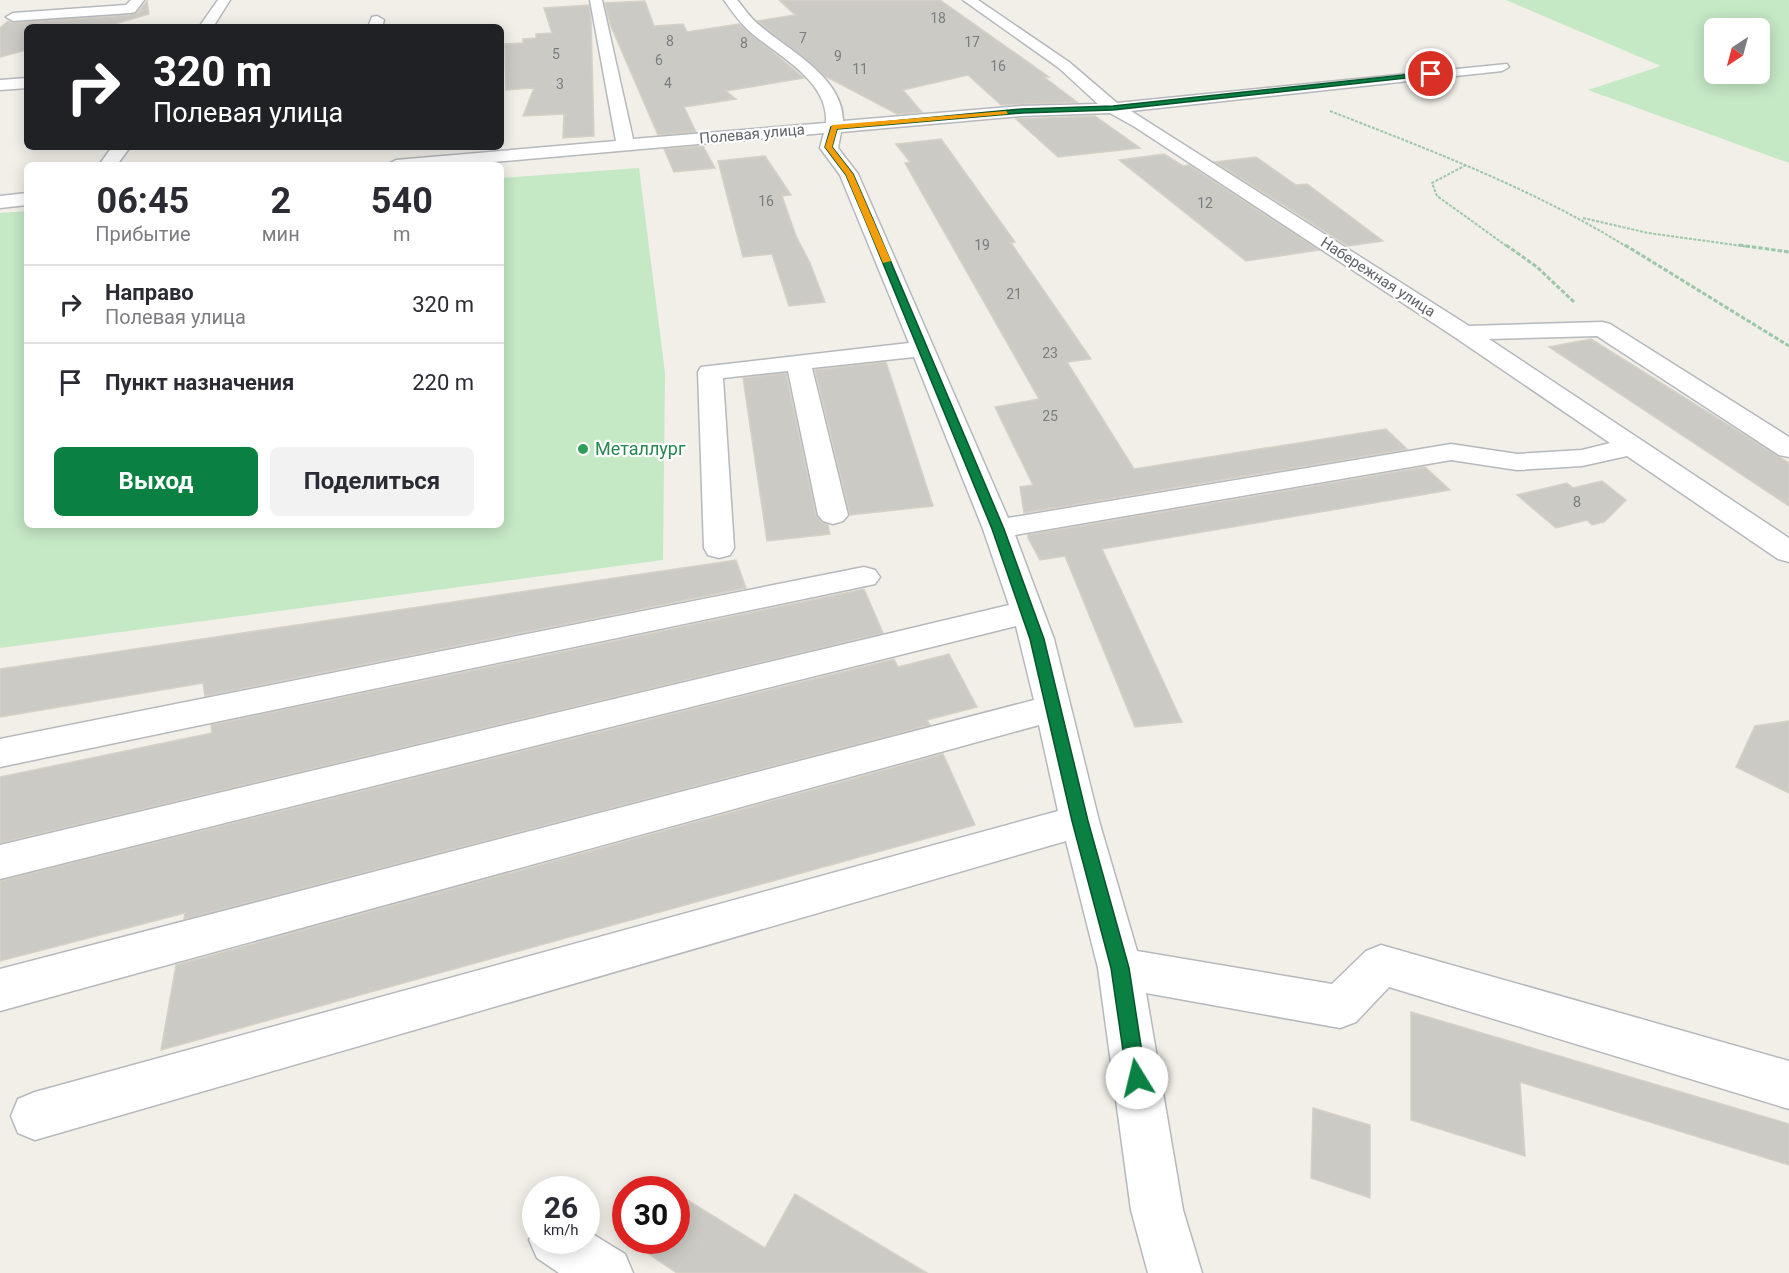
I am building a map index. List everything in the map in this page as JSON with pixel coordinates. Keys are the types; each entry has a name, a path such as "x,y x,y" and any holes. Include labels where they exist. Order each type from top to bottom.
{"street":[{"path":"13,17 130,9 138,0"},
{"path":"208,24 224,0"},
{"path":"596,0 625,144"},
{"path":"730,0 756,30 794,58 822,89 834,108 834,127 829,147 849,174 998,529 1028,612 1037,639 1080,821 1120,968 1157,1210 1175,1273"},
{"name":"Набережная улица","path":"969,0 1064,65 1113,108 1142,123 1464,333 1789,552"},
{"name":"Полевая улица","path":"429,162 1022,111 1113,108 1502,67"},
{"path":"0,85 24,83"},
{"path":"0,202 24,199"},
{"path":"1464,333 1602,329 1789,449"},
{"path":"719,548 710,372 923,349"},
{"path":"798,362 832,515"},
{"path":"998,529 1451,452 1517,462 1582,458 1634,446"},
{"path":"0,753 864,577"},
{"path":"0,862 1028,612"},
{"path":"0,990 1053,708"},
{"path":"35,1116 1080,821"},
{"path":"1120,968 1340,1007 1381,965 1789,1085"},
{"path":"577,1254 606,1273"}],"path":[{"path":"1267,90 1334,112 1467,164 1579,217 1789,346"},
{"path":"1467,164 1432,183 1437,196 1537,267 1602,329"},
{"path":"1579,217 1648,233 1789,252"}],"green space":[{"path":"1506,0 1789,0 1789,163 1588,90 1661,66"},
{"name":"Металлург","path":"639,168 665,373 663,560 0,648 0,213 24,211 24,528 504,528 504,178"}],"building":[{"path":"779,0 940,0 1049,77 1044,77 1077,102 1001,105 968,75 903,90 922,112 897,114 825,76 757,21 795,15"},
{"path":"147,1 149,14 114,24 24,24 24,51 0,57 0,28 8,21 13,23 137,13"},
{"path":"645,1 654,26 683,24 687,32 739,24 804,78 726,91 736,99 684,107 696,132 658,135 610,24 605,3"},
{"path":"589,5 594,136 563,138 564,114 523,116 534,88 506,90 505,44 523,43 523,39 536,38 536,34 552,33 544,8"},
{"path":"1095,116 1140,148 1058,157 1016,119"},
{"path":"941,139 1015,242 1011,243 1091,359 1067,362 1134,469 1386,429 1407,449 1024,513 1020,487 1033,485 995,407 1039,399 905,163 910,162 896,144"},
{"path":"703,146 715,168 674,172 664,149"},
{"path":"1164,154 1183,166 1189,165 1319,250 1246,261 1119,160"},
{"path":"765,156 791,195 782,196 796,236 810,263 825,302 789,306 772,254 743,257 718,161"},
{"path":"1256,157 1296,185 1307,184 1383,241 1348,246 1215,162"},
{"path":"1591,339 1789,463 1789,506 1549,347"},
{"path":"886,362 933,506 850,515 815,370"},
{"path":"786,373 816,515 821,522 828,525 830,534 767,541 743,378"},
{"path":"1425,467 1450,490 1102,549 1182,722 1135,727 1065,556 1040,560 1028,538 1028,535"},
{"path":"1602,481 1626,500 1604,522 1592,525 1587,520 1556,528 1517,495 1567,483 1573,488"},
{"path":"736,560 746,588 205,696 203,683 0,717 0,669"},
{"path":"864,589 883,633 0,843 0,777 212,733 211,725"},
{"path":"949,654 977,707 927,720 930,725 184,919 185,913 0,961 0,881 894,659 898,667"},
{"path":"1789,721 1789,793 1736,767 1755,726"},
{"path":"943,754 975,825 161,1050 176,965"},
{"path":"1411,1012 1789,1124 1789,1165 1520,1082 1525,1156 1411,1120"},
{"path":"1313,1108 1370,1125 1370,1198 1311,1178"},
{"path":"795,1194 927,1273 677,1273 649,1254 690,1254 690,1202 765,1248"}],"slow traffic":[{"path":"886,261 849,174 829,147 834,127 1006,113"}],"place":[{"name":"Металлург","path":"583,449"}],"route":[{"path":"1137,1078 1120,968 1080,821 1037,639 998,529 870,222 849,174 829,147 834,127 1022,111 1113,108 1431,74"}]}
